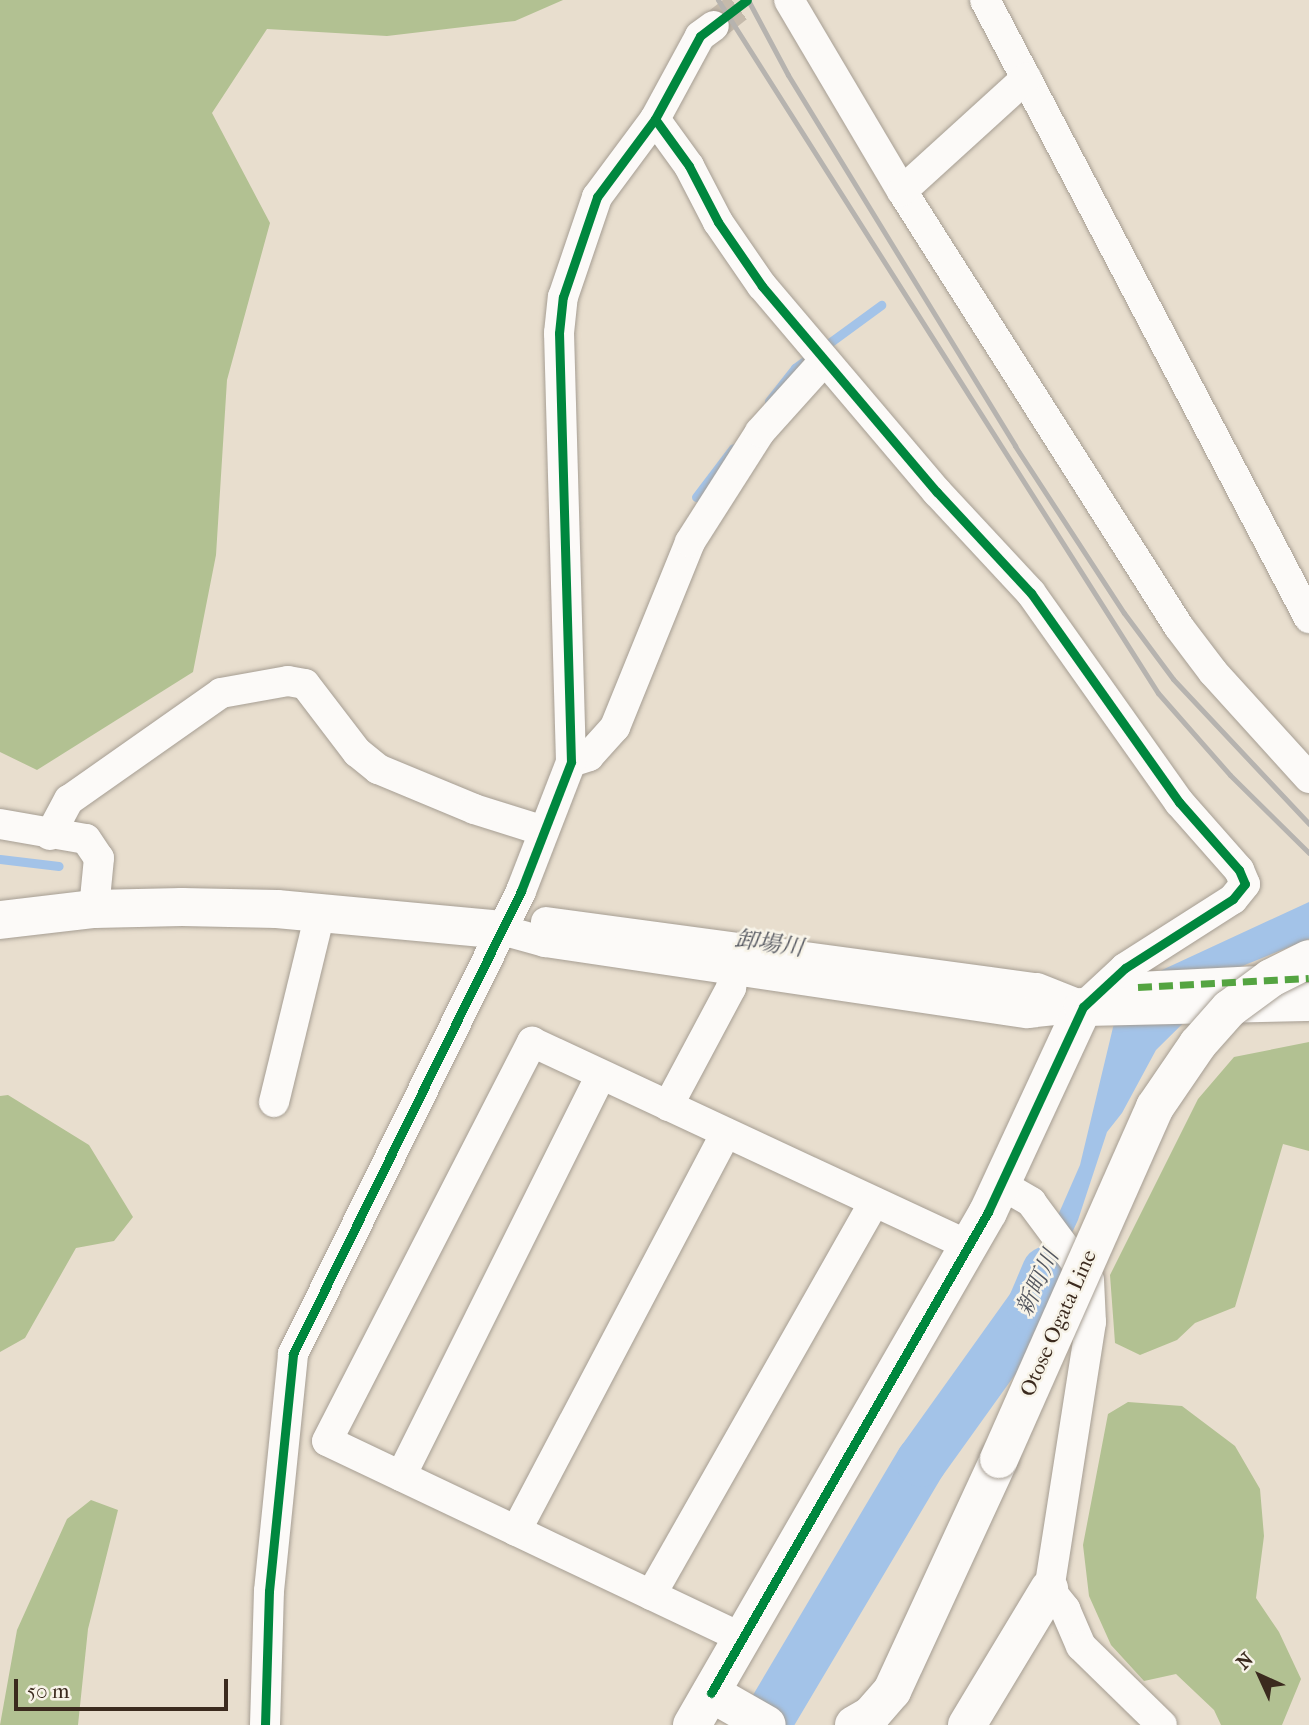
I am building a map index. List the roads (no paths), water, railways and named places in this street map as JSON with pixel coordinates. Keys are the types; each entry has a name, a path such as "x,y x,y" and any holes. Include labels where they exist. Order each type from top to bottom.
{"street":[{"path":"789,0 902,191 1179,627 1309,778"},
{"path":"985,0 1309,618"},
{"path":"265,1725 269,1591 293,1354 502,930 562,794 571,762 559,333 562,297 597,197 655,119 700,36 714,26"},
{"path":"902,191 1026,78"},
{"path":"655,119 689,166 718,222 755,275 824,361 1031,593 1179,802 1239,870 1245,884 1233,899 1125,968 1111,1001 1011,1189 969,1246 742,1638 710,1707 767,1725"},
{"path":"571,762 589,756 615,727 690,542 760,432 824,361"},
{"path":"50,835 69,800 221,693 288,681 305,684 357,752 378,769 474,809 544,831"},
{"path":"0,824 50,835 86,839 99,858 94,909"},
{"path":"0,920 94,909 320,913 502,930 545,942 1028,1013 1309,978"},
{"path":"274,1102 320,913"},
{"path":"502,930 561,924 1037,988 1111,1001 1219,1005 1309,1002"},
{"name":"Otose Ogata Line","path":"854,1725 871,1715 892,1691 999,1459 1155,1107 1198,1044 1229,1009 1271,978 1309,959"},
{"path":"668,1106 732,988 734,971"},
{"path":"742,1638 327,1441 531,1042 969,1246"},
{"path":"401,1476 601,1075"},
{"path":"516,1531 726,1133"},
{"path":"967,1725 1049,1589 1091,1322 1089,1280 1031,1202 1011,1189"},
{"path":"651,1595 874,1202"},
{"path":"1049,1589 1065,1609 1081,1646 1162,1725"}],"water":[{"path":"1309,902 1309,939 1240,967 1156,1050 1122,1113 1107,1132 1078,1220 1038,1305 1012,1334 1039,1284 1045,1245 1080,1165 1115,1019 1162,970"}],"waterway":[{"path":"769,401 795,368 881,305"},
{"path":"696,497 733,448"},
{"name":"卸場川","path":"0,859 59,866"},
{"name":"新町川","path":"764,1725 921,1461 1032,1306 1047,1271"}],"tunnel":[{"path":"714,26 747,0"}],"railway":[{"path":"718,0 1158,693 1230,775 1309,853"},
{"path":"748,0 788,75 1015,446 1124,613 1173,679 1309,824"}]}
